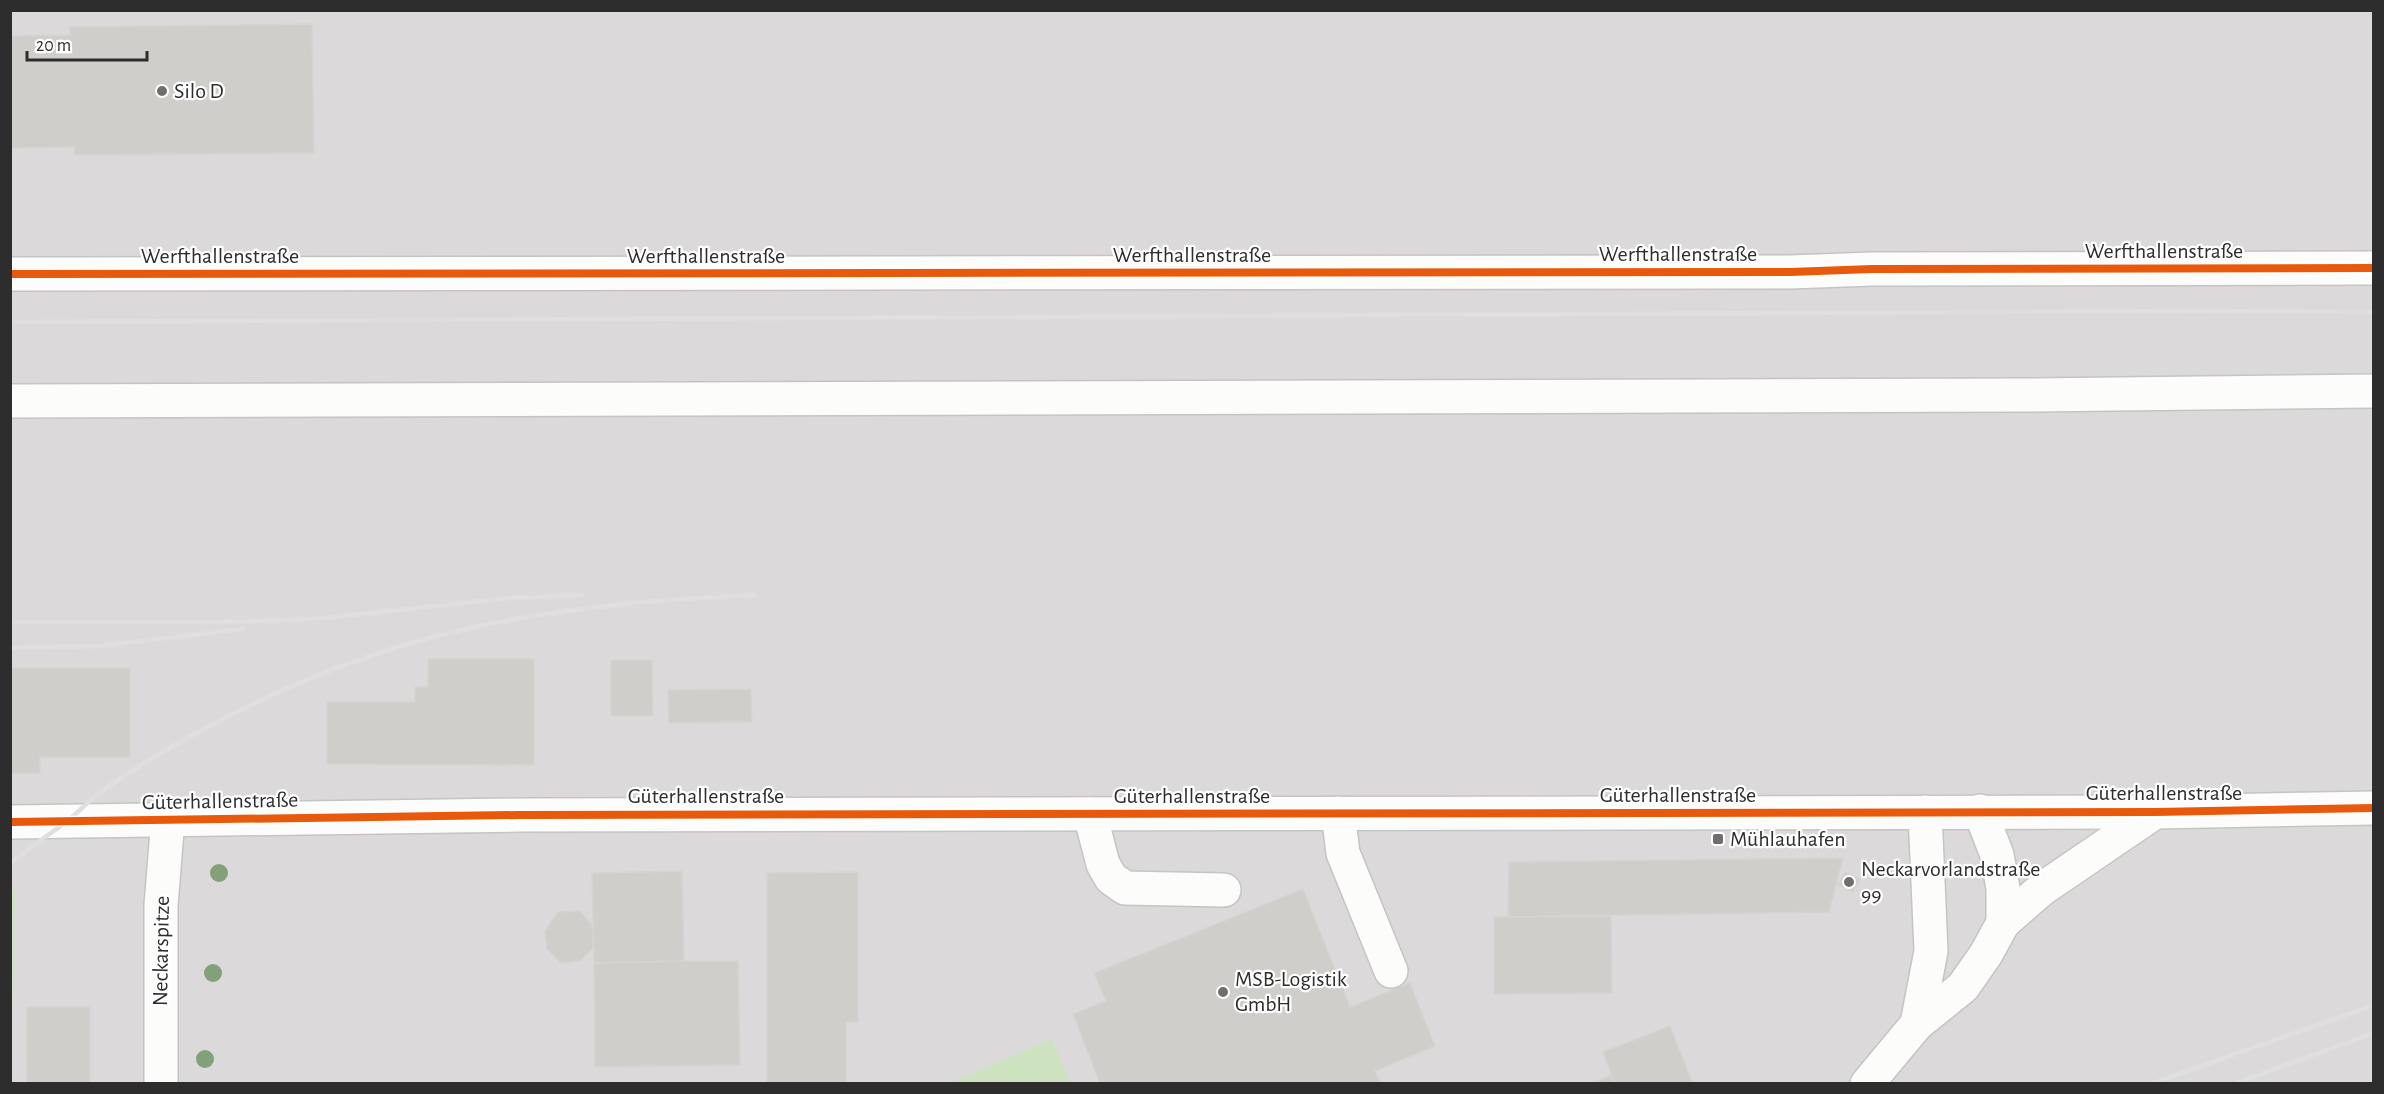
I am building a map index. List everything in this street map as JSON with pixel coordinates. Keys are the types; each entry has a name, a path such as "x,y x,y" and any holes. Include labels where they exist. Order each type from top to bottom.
{"street":[{"name":"Werfthallenstraße","path":"10,274 1754,272 1872,269 2373,268"},
{"path":"10,401 2027,395 2373,391"},
{"name":"Güterhallenstraße","path":"10,822 519,815 2155,812 2373,808"},
{"path":"1917,1024 1931,951 1925,812"},
{"path":"1980,812 1997,855 2003,888 2003,923"},
{"path":"1878,1079 1917,1024 1963,987 1986,954 2003,923 2042,890 2155,812"},
{"path":"1338,813 1343,853 1391,971"},
{"path":"1090,814 1103,864 1111,878 1125,888 1224,890"},
{"name":"Neckarspitze","path":"160,1083 161,904 168,819"}],"shaded area":[{"path":"11,11 2373,11 2373,1083 11,1083"}],"green space":[{"path":"15,888 11,1067 10,893"},
{"path":"1052,1039 1070,1083 950,1083"}],"building":[{"name":"Silo D","path":"312,24 314,153 74,155 75,147 10,148 10,36 70,35 70,27"},
{"path":"428,659 534,659 534,765 327,764 327,702 415,702 415,687 428,687"},
{"path":"611,660 652,660 653,716 611,716"},
{"path":"10,668 130,668 130,757 40,757 40,773 10,773"},
{"path":"751,689 752,722 669,723 668,690"},
{"path":"1843,858 1829,912 1508,917 1509,862"},
{"path":"682,871 684,961 594,963 592,873"},
{"path":"858,872 858,1022 846,1022 846,1084 767,1084 767,873"},
{"name":"Neckarvorlandstraße 99","path":"1845,872 1860,879 1853,892 1838,885"},
{"name":"MSB-Logistik GmbH","path":"1303,889 1350,1007 1410,983 1435,1046 1375,1071 1381,1084 1100,1084 1073,1014 1106,1001 1094,973"},
{"path":"580,911 593,926 593,948 580,961 561,963 547,949 545,931 558,912"},
{"path":"1611,916 1612,993 1494,994 1494,917"},
{"path":"738,961 740,1065 595,1067 594,963"},
{"path":"27,1007 90,1007 90,1084 27,1084"},
{"path":"1670,1026 1693,1084 1615,1084 1603,1052"},
{"path":"1611,1075 1615,1084 1590,1084"}],"railway":[{"path":"10,322 2374,312"},
{"path":"10,622 218,622 315,619 510,598 582,595"},
{"path":"10,864 65,823 106,788 189,737 277,693 368,657 461,630 570,610 644,602 754,595"},
{"path":"10,648 98,646 243,629"},
{"path":"2151,1084 2374,1005"},
{"path":"2233,1084 2374,1033"}],"cycle path":[{"path":"10,274 1790,272 1872,269 2374,268"},
{"path":"10,822 519,815 2155,812 2374,808"}],"place":[{"name":"Silo D","path":"162,91"},
{"name":"Mühlauhafen","path":"1718,839"},
{"name":"Neckarvorlandstraße 99","path":"1849,882"},
{"name":"MSB-Logistik GmbH","path":"1223,992"}]}
